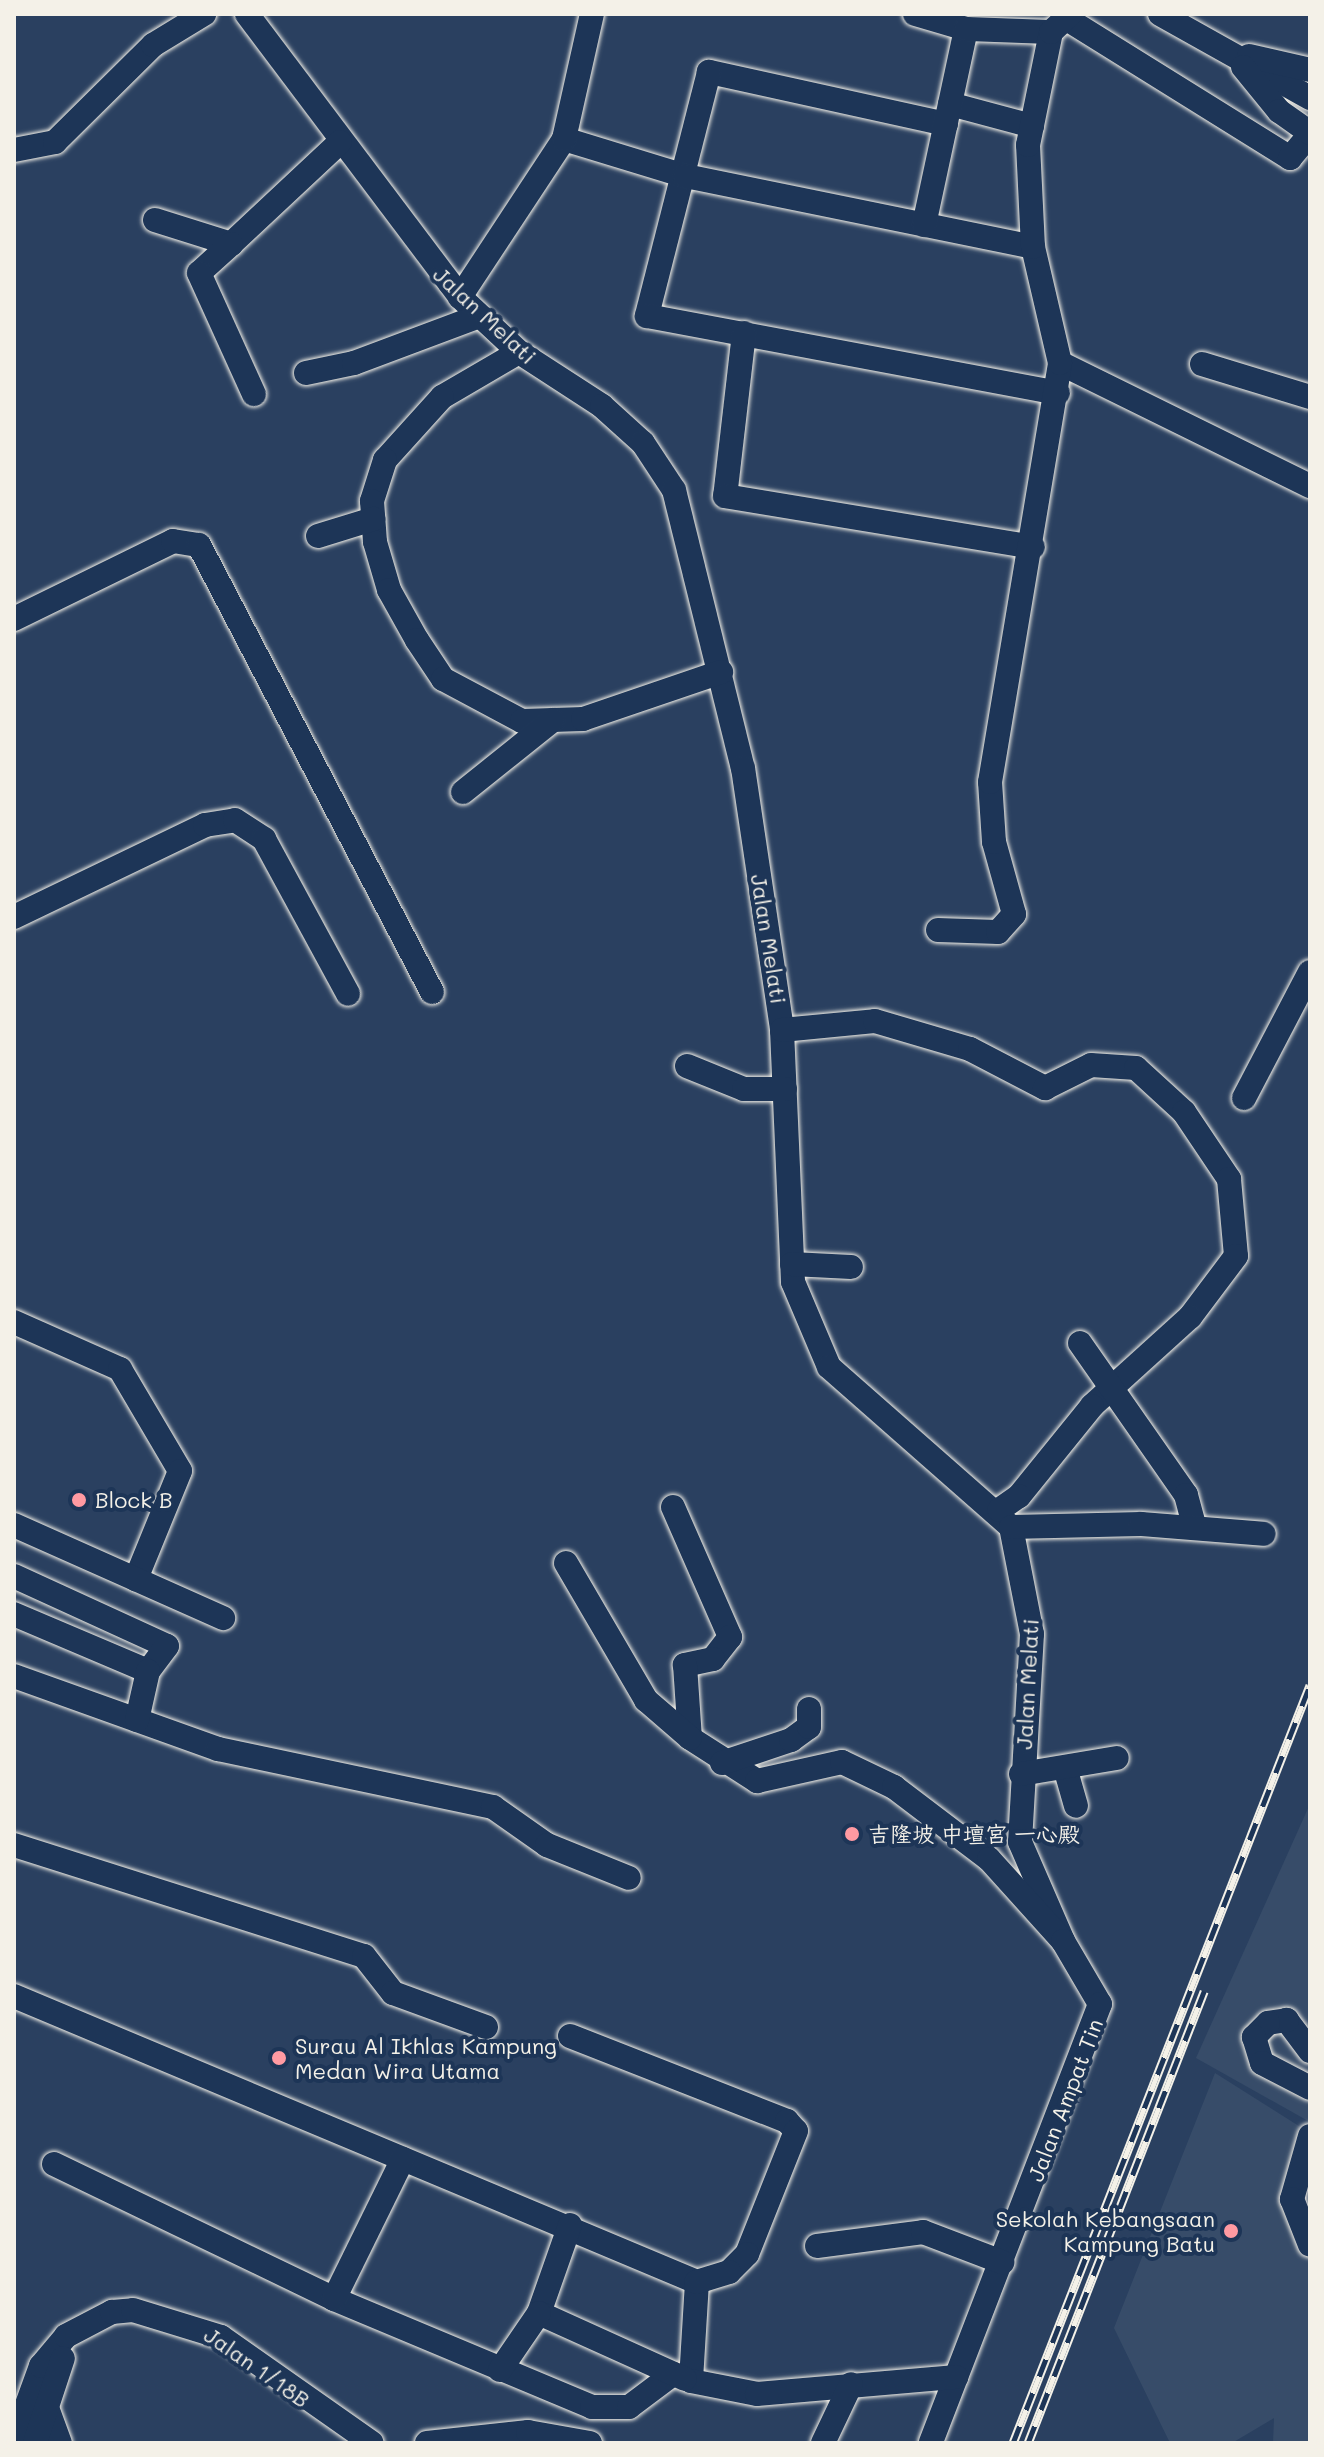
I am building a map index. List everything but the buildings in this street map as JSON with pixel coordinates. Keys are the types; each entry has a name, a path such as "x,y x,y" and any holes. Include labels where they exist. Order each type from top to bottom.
{"street":[{"path":"14,150 55,142 153,45 204,14"},
{"name":"Jalan Melati","path":"247,14 340,142 460,297 519,352 602,406 643,443 674,490 743,768 782,1030 792,1264 798,1301 829,1367 1005,1518 1031,1601 1020,1842 1063,1941"},
{"path":"460,297 564,139 592,14"},
{"path":"915,14 966,29 1063,22 1290,158 1310,133 1279,111 1231,53"},
{"path":"1160,14 1310,98"},
{"path":"938,930 998,932 1011,924 990,782 1058,393 1060,363 1033,247 1032,126 1063,22"},
{"path":"924,225 966,29"},
{"path":"1231,53 1310,70"},
{"path":"1032,126 709,72 647,316 1058,393"},
{"path":"564,139 685,176 1033,247"},
{"path":"254,394 199,273 340,142"},
{"path":"155,220 231,244"},
{"path":"306,373 354,363 480,316"},
{"path":"744,333 725,496 1033,547"},
{"path":"519,352 409,425 385,460 373,519 389,590 443,679 522,721 583,719 721,672"},
{"path":"1060,363 1310,486"},
{"path":"1202,364 1310,397"},
{"path":"318,536 373,519"},
{"path":"14,619 173,541 199,545 432,992"},
{"path":"463,792 553,720"},
{"path":"14,917 205,825 235,820 264,839 348,994"},
{"path":"1244,1098 1310,972"},
{"path":"782,1030 875,1021 970,1049 1045,1088 1091,1065 1136,1068 1184,1112 1229,1179 1236,1256 1190,1317 1107,1392 1019,1496 1005,1518 1264,1534"},
{"path":"687,1066 744,1089 785,1089"},
{"path":"792,1264 851,1267"},
{"path":"14,1322 120,1369 180,1471 136,1579"},
{"path":"1080,1343 1107,1392 1186,1495 1195,1528"},
{"path":"673,1507 730,1637 713,1659 685,1665 690,1738"},
{"path":"14,1525 223,1618"},
{"path":"566,1563 646,1700 722,1763 757,1781 858,1765 989,1859 1063,1941"},
{"path":"14,1576 164,1639 156,1670 148,1671 14,1614"},
{"path":"137,1720 148,1671"},
{"path":"14,1676 218,1749 493,1807 547,1845 629,1878"},
{"path":"722,1763 791,1740 809,1727 809,1709"},
{"path":"1021,1774 1066,1771 1117,1758"},
{"path":"1066,1771 1076,1806"},
{"path":"14,1845 364,1956 393,1993 486,2027"},
{"name":"Jalan Ampat Tin","path":"931,2443 1098,2016 1094,1986 1063,1941"},
{"path":"14,1996 403,2159 570,2225 697,2282 729,2272 747,2254 796,2131 787,2121 570,2036"},
{"path":"1310,2051 1287,2020 1268,2023 1254,2037 1262,2063 1310,2088"},
{"path":"1310,2136 1292,2199 1310,2245"},
{"path":"334,2299 403,2159"},
{"path":"54,2164 334,2299 500,2370 609,2412 629,2407 682,2377"},
{"path":"500,2370 539,2313 570,2225"},
{"path":"817,2246 923,2232 1002,2262"},
{"path":"682,2377 697,2282"},
{"name":"Jalan 1/18B","path":"14,2440 29,2401 66,2336 112,2312 144,2311 221,2337 372,2443"},
{"path":"539,2313 682,2377 757,2394 956,2377"},
{"name":"Jalan 1/18B","path":"35,2443 29,2401 75,2345 115,2324 143,2323 215,2347 342,2443"},
{"path":"823,2443 851,2384"},
{"path":"29,2401 60,2443"},
{"path":"427,2443 528,2432 590,2443"}],"shaded area":[{"path":"1310,1804 1310,2122 1196,2058"},
{"name":"Sekolah Kebangsaan Kampung Batu","path":"1215,2073 1310,2133 1310,2443 1273,2443 1274,2418 1232,2443 1170,2443 1114,2328"}],"railway":[{"path":"1013,2443 1310,1685"},
{"path":"1028,2443 1204,1991"}],"place":[{"name":"Block B","path":"79,1500"},
{"name":"吉隆坡 中壇宮 一心殿","path":"852,1834"},
{"name":"Surau Al Ikhlas Kampung Medan Wira Utama","path":"279,2058"},
{"name":"Sekolah Kebangsaan Kampung Batu","path":"1231,2231"}]}
